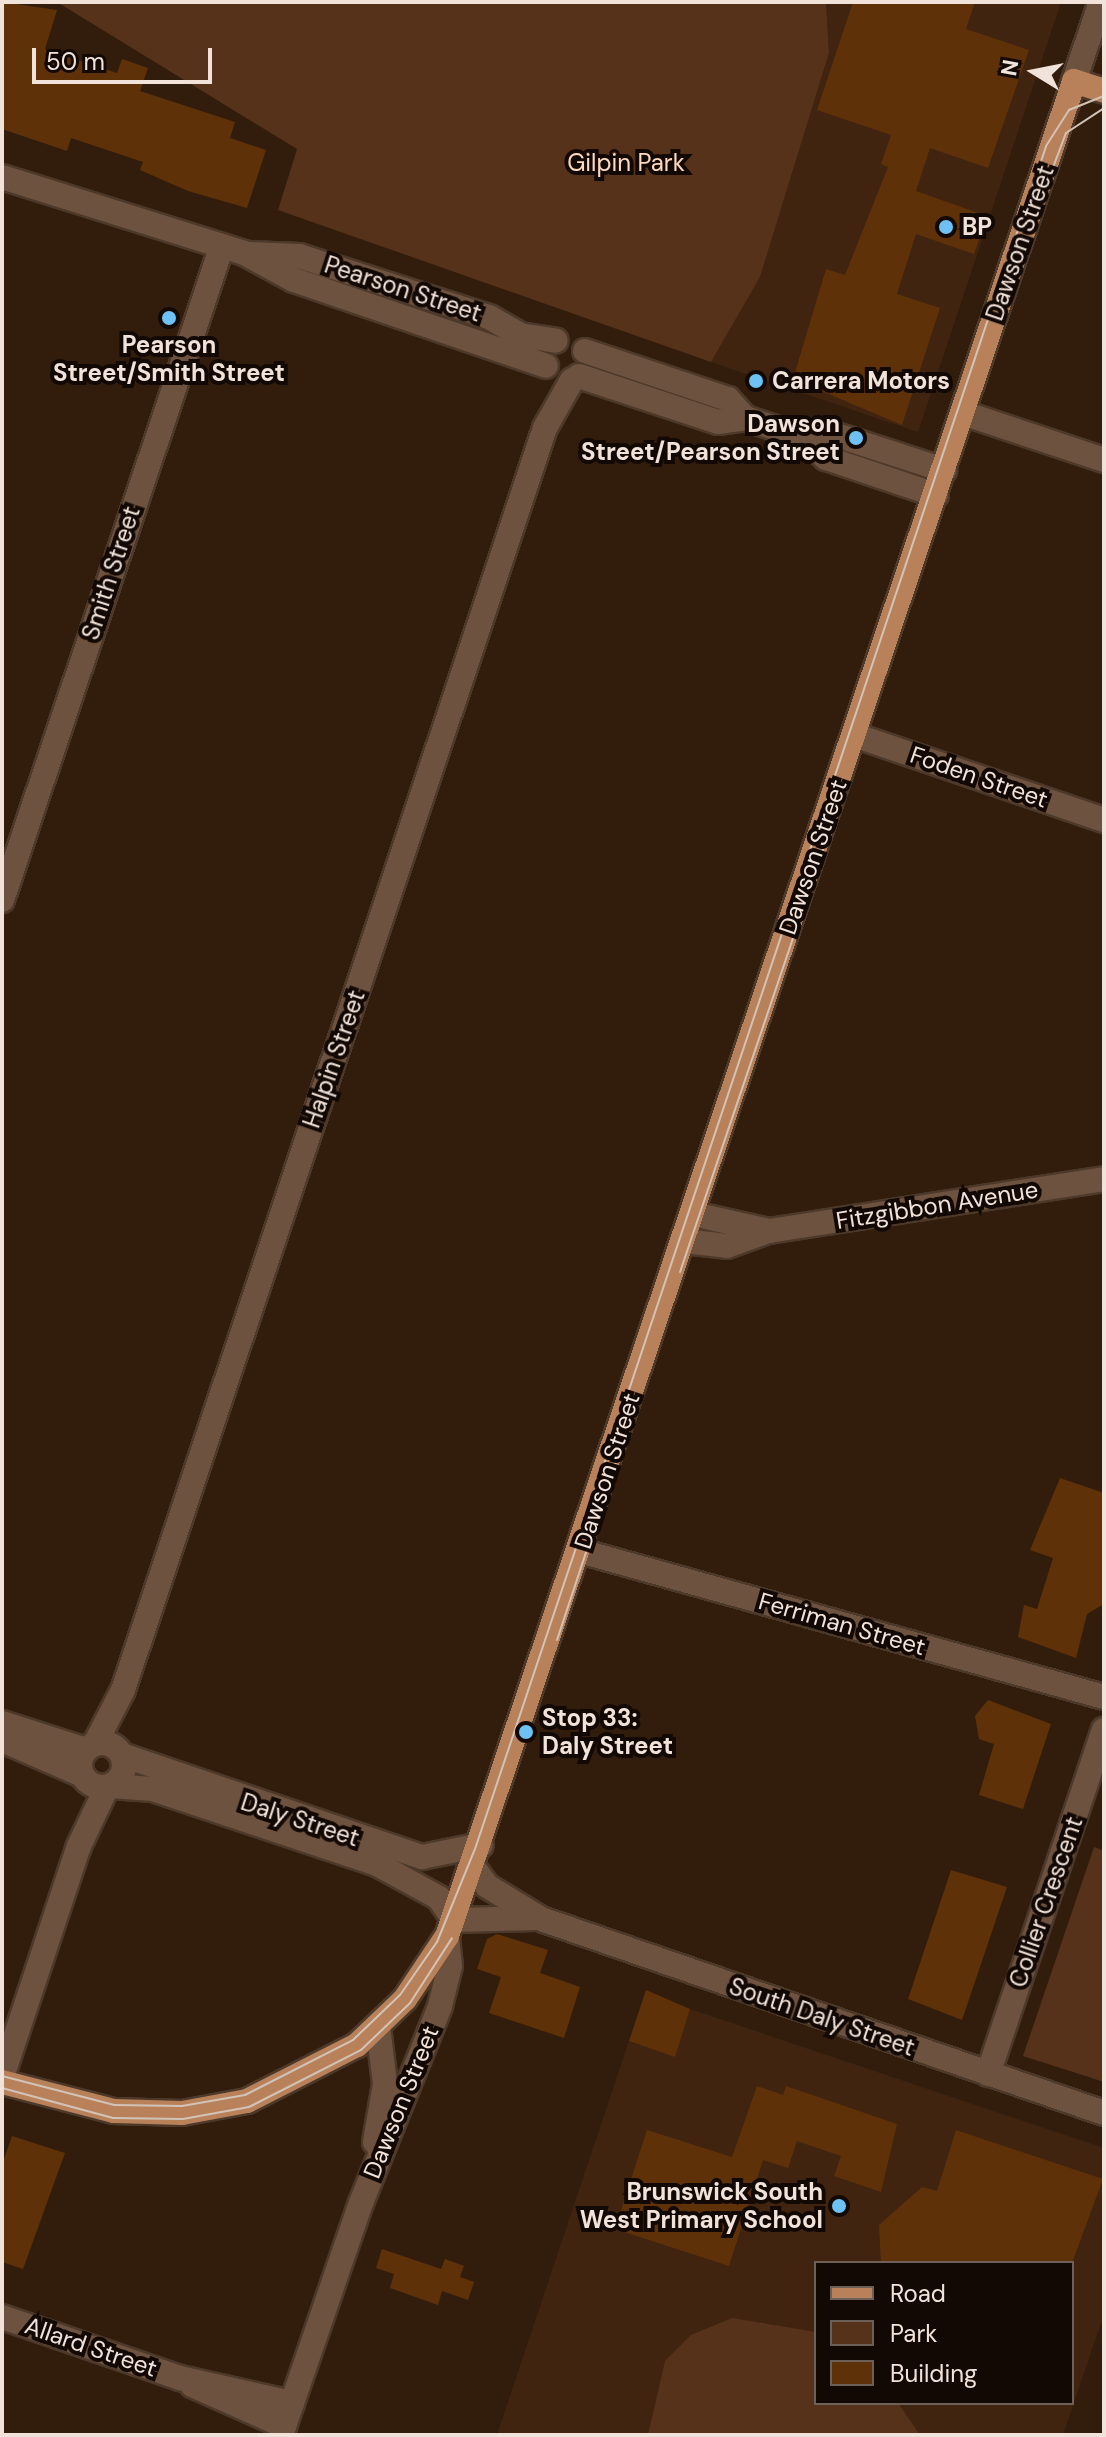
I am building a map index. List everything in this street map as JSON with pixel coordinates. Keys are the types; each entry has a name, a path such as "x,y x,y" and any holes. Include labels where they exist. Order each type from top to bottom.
{"main road":[{"path":"1074,81 1104,91"},
{"name":"Dawson Street","path":"450,1928 506,1774 1074,81"},
{"path":"2,2079 114,2111 215,2110 318,2068 378,2026 450,1928"}],"street":[{"name":"Dawson Street","path":"1074,81 1101,2"},
{"name":"Pearson Street","path":"2,177 233,250 294,280 561,374 718,422 745,418 805,438 826,458 936,495"},
{"name":"Pearson Street","path":"233,250 299,256 556,341 576,341 585,351 728,399 745,418"},
{"name":"Smith Street","path":"2,900 233,250"},
{"path":"556,341 561,374"},
{"path":"561,374 585,351"},
{"name":"Halpin Street","path":"123,1690 122,1777 97,1782 91,1747 123,1690 561,374"},
{"path":"963,413 1104,460"},
{"name":"Pearson Street","path":"805,438 833,434 944,470"},
{"name":"Foden Street","path":"854,735 1104,820"},
{"name":"Fitzgibbon Avenue","path":"684,1241 727,1246 769,1231 1104,1179"},
{"name":"Fitzgibbon Avenue","path":"693,1214 769,1231"},
{"name":"Ferriman Street","path":"580,1551 1104,1697"},
{"path":"2,1723 91,1747"},
{"name":"Collier Crescent","path":"988,2074 1104,1730"},
{"name":"Daly Street","path":"2,1740 97,1782 153,1789 377,1864 425,1888 450,1928"},
{"name":"Daly Street","path":"91,1747 121,1754 422,1857 477,1856"},
{"path":"2,2079 97,1782"},
{"name":"South Daly Street","path":"477,1856 487,1886 541,1919 1104,2113"},
{"name":"South Daly Street","path":"450,1928 541,1919"},
{"name":"Dawson Street","path":"286,2421 361,2203 440,2006 450,1966 450,1928"},
{"name":"Dawson Street","path":"361,2203 385,2084 378,2026"},
{"name":"Allard Street","path":"2,2317 180,2378 286,2421"}],"shaded area":[{"path":"826,2 1061,2 918,432 711,362 760,277 829,53"},
{"name":"Brunswick South West Primary School","path":"690,2009 1104,2148 1104,2314 1074,2403 1074,2261 814,2261 814,2405 1073,2405 1063,2435 497,2435 629,2041 674,2056"}],"green space":[{"name":"Gilpin Park","path":"57,2 826,2 829,53 760,277 711,362 278,210 297,149"},
{"path":"1094,1847 1104,1851 1104,2082 1023,2056"},
{"path":"732,2318 814,2332 814,2405 899,2405 920,2435 648,2435 665,2361 691,2335"}],"building":[{"path":"2,2 57,10 45,49 117,73 122,59 148,68 140,91 235,122 230,138 266,150 247,208 188,191 140,170 143,162 71,138 67,151 2,129"},
{"path":"853,2 975,2 966,29 1029,50 988,168 930,148 916,191 987,216 974,254 916,234 897,294 940,308 902,425 793,379 826,269 845,275 888,167 881,164 891,135 817,110"},
{"path":"1060,1478 1104,1493 1104,1604 1087,1614 1076,1658 1018,1637 1024,1605 1037,1609 1053,1558 1030,1550"},
{"path":"988,1700 1051,1724 1023,1809 979,1795 994,1744 979,1739 975,1716"},
{"path":"951,1870 1007,1887 962,2020 908,1999"},
{"path":"497,1934 548,1950 540,1973 580,1987 564,2038 489,2013 501,1977 477,1969 487,1939"},
{"path":"646,1990 690,2009 675,2057 629,2041"},
{"path":"757,2086 783,2095 786,2086 897,2124 881,2192 834,2176 841,2156 797,2141 788,2168 763,2160 729,2266 615,2229 647,2130 732,2157"},
{"path":"956,2130 1103,2179 1073,2261 881,2261 879,2225 922,2187 937,2191"},
{"path":"12,2136 65,2153 23,2269 2,2262 2,2165"},
{"path":"382,2249 441,2269 445,2259 464,2266 460,2277 474,2282 468,2300 442,2291 438,2305 390,2288 394,2274 376,2268"}],"tram line":[{"path":"2,2076 114,2105 182,2106 245,2095 353,2040 400,1995 437,1942 475,1849 1046,146 1069,110 1104,96"},
{"path":"1037,210 1066,133 1104,108"},
{"path":"680,1272 831,825"},
{"path":"557,1640 624,1438"},
{"path":"2,2088 113,2118 183,2119 249,2107 361,2050 410,2003 452,1938"}],"place":[{"name":"BP","path":"946,227"},
{"name":"Pearson Street/Smith Street","path":"169,318"},
{"name":"Carrera Motors","path":"756,381"},
{"name":"Dawson Street/Pearson Street","path":"856,438"},
{"name":"Stop 33: Daly Street","path":"526,1732"},
{"name":"Brunswick South West Primary School","path":"839,2206"}]}
